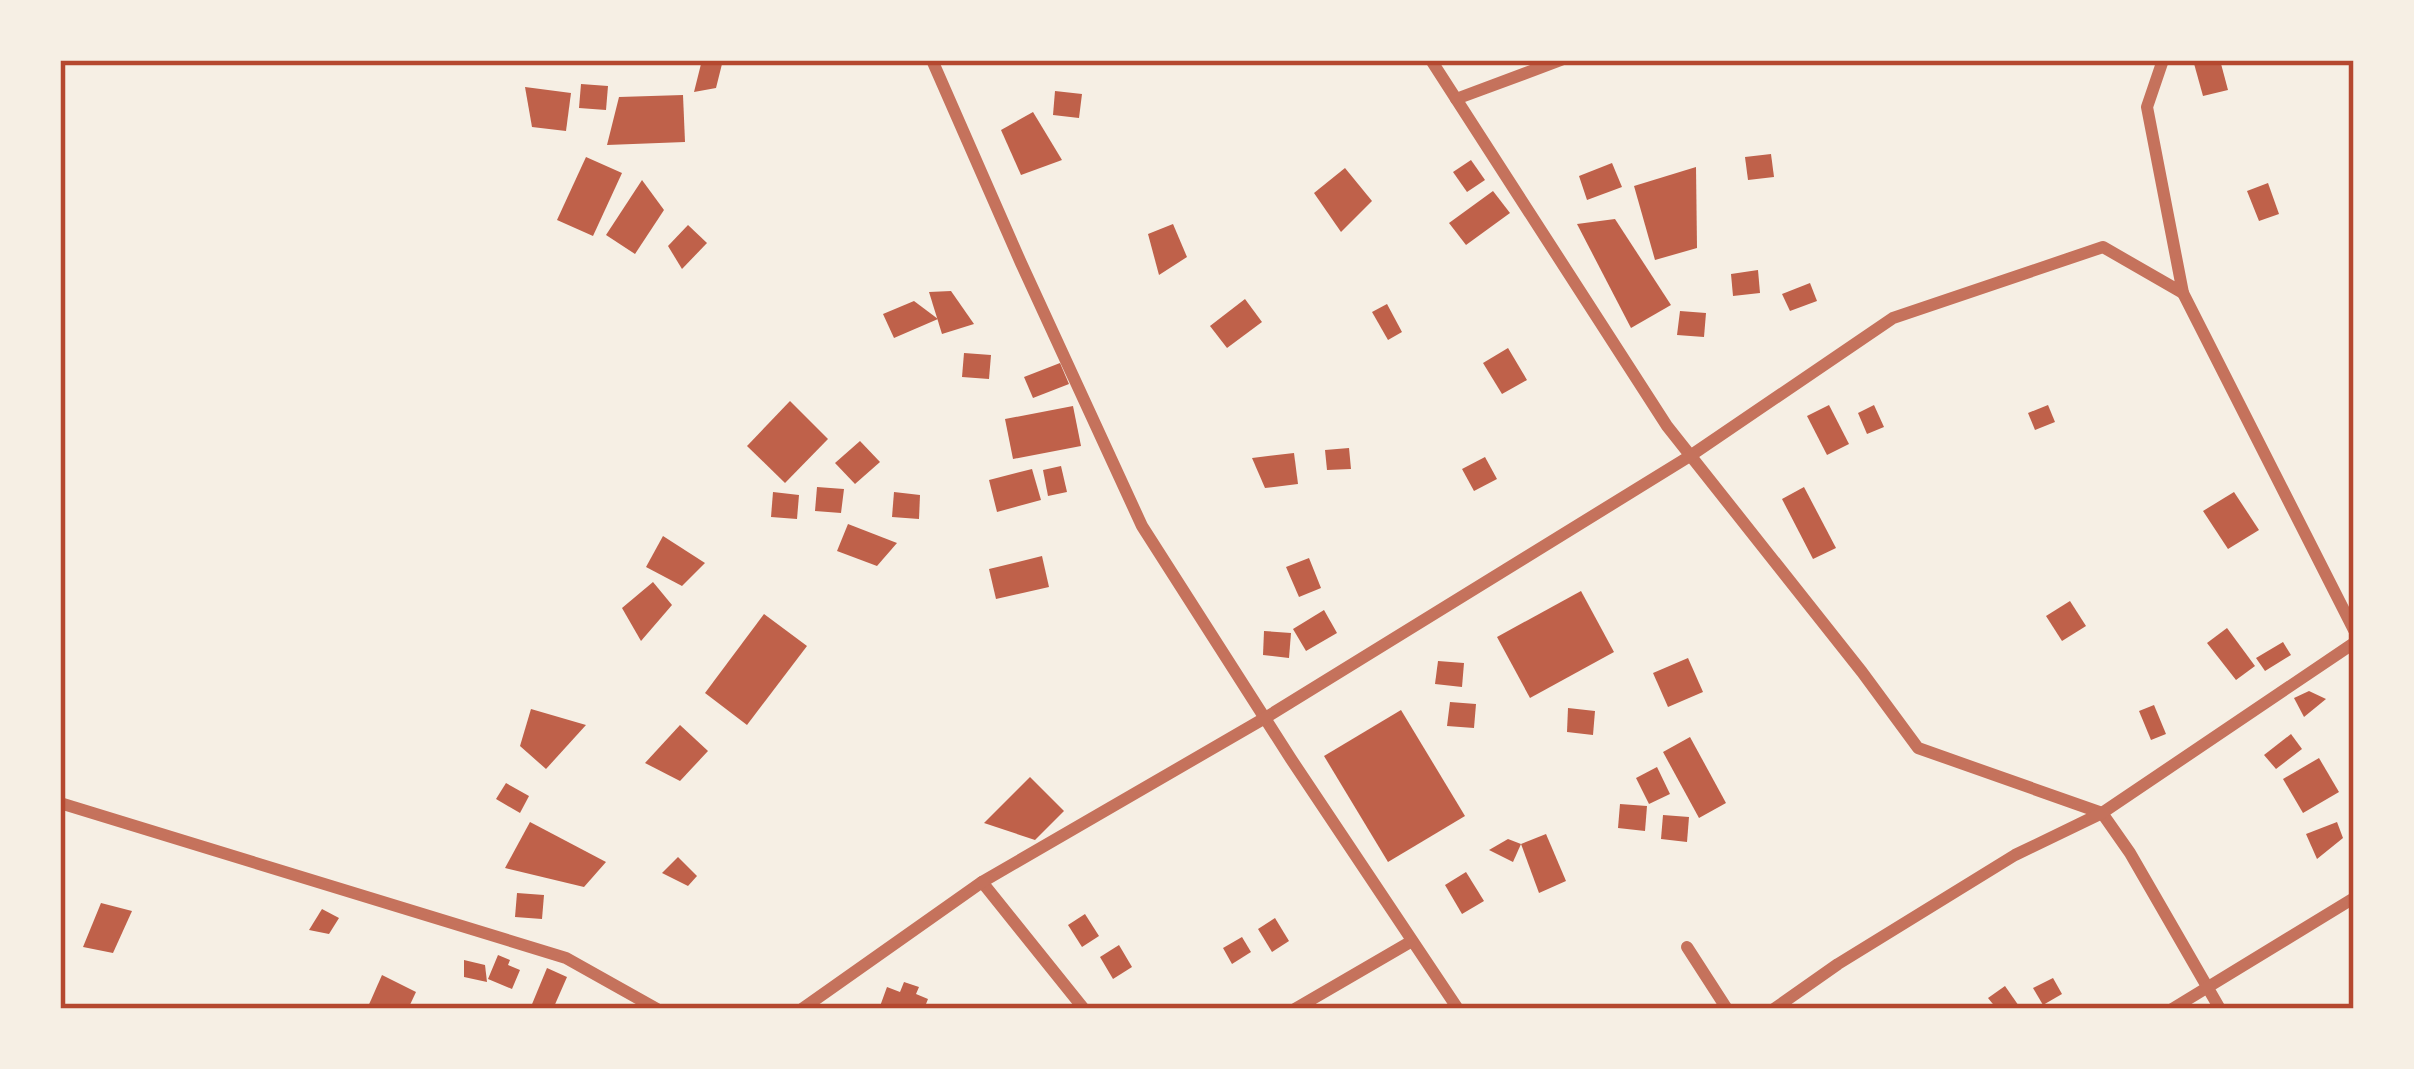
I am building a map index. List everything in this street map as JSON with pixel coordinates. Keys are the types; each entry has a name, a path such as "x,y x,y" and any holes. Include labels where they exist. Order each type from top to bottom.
{"street":[{"path":"932,60 1142,526 1457,1009"},
{"path":"1431,60 1667,426 1918,748 2102,813 2220,1009"},
{"path":"1456,99 1561,60"},
{"path":"2163,60 2147,107 2183,293 2354,630"},
{"path":"802,1009 982,882 1265,718 1690,456 1893,318 2102,248 2183,293"},
{"path":"1774,1009 2015,855 2102,813 2354,643"},
{"path":"60,803 566,958 657,1009"},
{"path":"982,882 1084,1009"},
{"path":"2172,1009 2354,898"},
{"path":"1295,1009 1412,940"},
{"path":"1687,947 1727,1009"}],"building":[{"path":"702,60 723,60 716,88 694,92"},
{"path":"2193,60 2220,60 2228,90 2203,96"},
{"path":"581,84 608,86 606,110 579,108"},
{"path":"525,87 571,93 566,131 532,127"},
{"path":"1055,91 1082,94 1079,118 1053,115"},
{"path":"683,95 685,142 607,145 619,97"},
{"path":"1033,112 1062,160 1021,175 1001,130"},
{"path":"1771,154 1774,177 1748,180 1745,157"},
{"path":"586,157 622,173 593,236 557,220"},
{"path":"1471,160 1485,180 1467,192 1453,172"},
{"path":"1612,163 1622,187 1587,200 1579,176"},
{"path":"1696,167 1697,248 1655,260 1634,186"},
{"path":"1345,168 1372,201 1341,232 1314,193"},
{"path":"642,180 664,210 635,254 606,235"},
{"path":"2268,183 2279,214 2259,221 2247,191"},
{"path":"1493,191 1510,213 1466,245 1449,223"},
{"path":"1615,219 1671,305 1631,328 1577,224"},
{"path":"1173,224 1187,257 1159,275 1148,234"},
{"path":"688,225 707,243 682,269 668,246"},
{"path":"1758,270 1760,293 1733,296 1731,274"},
{"path":"1810,283 1817,301 1790,311 1782,294"},
{"path":"951,291 974,324 942,334 929,292"},
{"path":"1245,299 1262,322 1227,348 1210,326"},
{"path":"914,301 938,319 894,338 883,314"},
{"path":"1387,304 1402,332 1388,340 1372,312"},
{"path":"1680,311 1706,313 1704,337 1677,335"},
{"path":"1508,348 1527,380 1502,394 1483,363"},
{"path":"964,353 991,355 989,379 962,377"},
{"path":"1060,363 1069,384 1033,398 1024,377"},
{"path":"790,401 828,439 785,483 747,446"},
{"path":"1829,405 1849,444 1827,455 1807,416"},
{"path":"1874,405 1884,427 1867,434 1858,413"},
{"path":"2048,405 2055,422 2035,430 2028,413"},
{"path":"1073,406 1081,446 1013,459 1005,419"},
{"path":"860,441 880,462 855,484 835,463"},
{"path":"1349,448 1351,469 1327,470 1325,450"},
{"path":"1294,453 1298,484 1265,488 1252,458"},
{"path":"1485,457 1497,479 1474,491 1462,469"},
{"path":"1061,466 1067,492 1048,496 1043,470"},
{"path":"1032,469 1041,500 997,512 989,480"},
{"path":"817,487 844,489 841,513 815,511"},
{"path":"1804,487 1836,548 1813,559 1782,499"},
{"path":"773,492 799,495 797,519 771,517"},
{"path":"894,492 920,495 919,519 892,517"},
{"path":"2234,492 2259,530 2228,549 2203,511"},
{"path":"848,524 897,543 877,566 837,551"},
{"path":"663,536 705,563 682,586 646,567"},
{"path":"1042,556 1049,587 996,599 989,569"},
{"path":"1309,558 1321,588 1299,597 1286,567"},
{"path":"653,582 672,605 641,641 622,608"},
{"path":"1581,591 1614,652 1530,698 1497,637"},
{"path":"2070,601 2086,626 2062,641 2046,616"},
{"path":"1324,610 1337,633 1306,651 1293,629"},
{"path":"764,614 807,646 747,725 705,693"},
{"path":"2227,628 2255,666 2236,680 2207,643"},
{"path":"1264,631 1291,633 1289,658 1263,655"},
{"path":"2283,642 2291,655 2265,671 2256,658"},
{"path":"1688,658 1703,692 1668,707 1653,673"},
{"path":"1438,661 1464,663 1462,687 1435,684"},
{"path":"2309,691 2326,699 2304,717 2294,698"},
{"path":"1450,702 1476,704 1474,728 1447,726"},
{"path":"2154,705 2166,734 2151,740 2139,711"},
{"path":"1568,708 1595,711 1593,735 1567,732"},
{"path":"531,709 586,725 546,769 520,746"},
{"path":"1401,710 1465,816 1388,862 1324,756"},
{"path":"680,725 708,751 680,781 645,763"},
{"path":"2291,734 2302,749 2276,769 2264,755"},
{"path":"1690,737 1726,803 1699,818 1663,752"},
{"path":"2319,758 2339,792 2303,813 2283,779"},
{"path":"1657,767 1670,794 1649,804 1636,778"},
{"path":"1030,777 1064,811 1035,840 984,823"},
{"path":"506,783 529,796 520,813 496,799"},
{"path":"1620,804 1647,806 1645,831 1618,828"},
{"path":"1663,815 1689,817 1687,842 1661,839"},
{"path":"530,822 606,862 584,887 505,868"},
{"path":"2337,822 2343,838 2317,859 2306,834"},
{"path":"1546,834 1566,881 1539,893 1521,844"},
{"path":"1508,839 1521,844 1513,862 1489,850"},
{"path":"678,857 697,876 688,886 662,873"},
{"path":"1466,872 1484,901 1462,914 1445,885"},
{"path":"517,893 544,895 542,919 515,917"},
{"path":"101,903 132,911 113,953 83,947"},
{"path":"322,909 339,918 329,934 309,930"},
{"path":"1085,914 1099,936 1082,947 1068,925"},
{"path":"1275,918 1289,941 1272,952 1258,929"},
{"path":"1242,937 1251,952 1232,964 1223,948"},
{"path":"1119,945 1132,967 1113,979 1100,957"},
{"path":"498,955 520,970 512,989 488,979"},
{"path":"464,960 485,965 487,982 464,977"},
{"path":"547,968 567,977 553,1009 530,1009"},
{"path":"382,975 416,992 408,1009 367,1009"},
{"path":"2053,978 2062,994 2043,1005 2033,988"},
{"path":"904,982 919,987 916,994 928,999 924,1009 879,1009 887,987 900,992"},
{"path":"2005,986 2021,1009 1997,1009 1988,998"}]}
